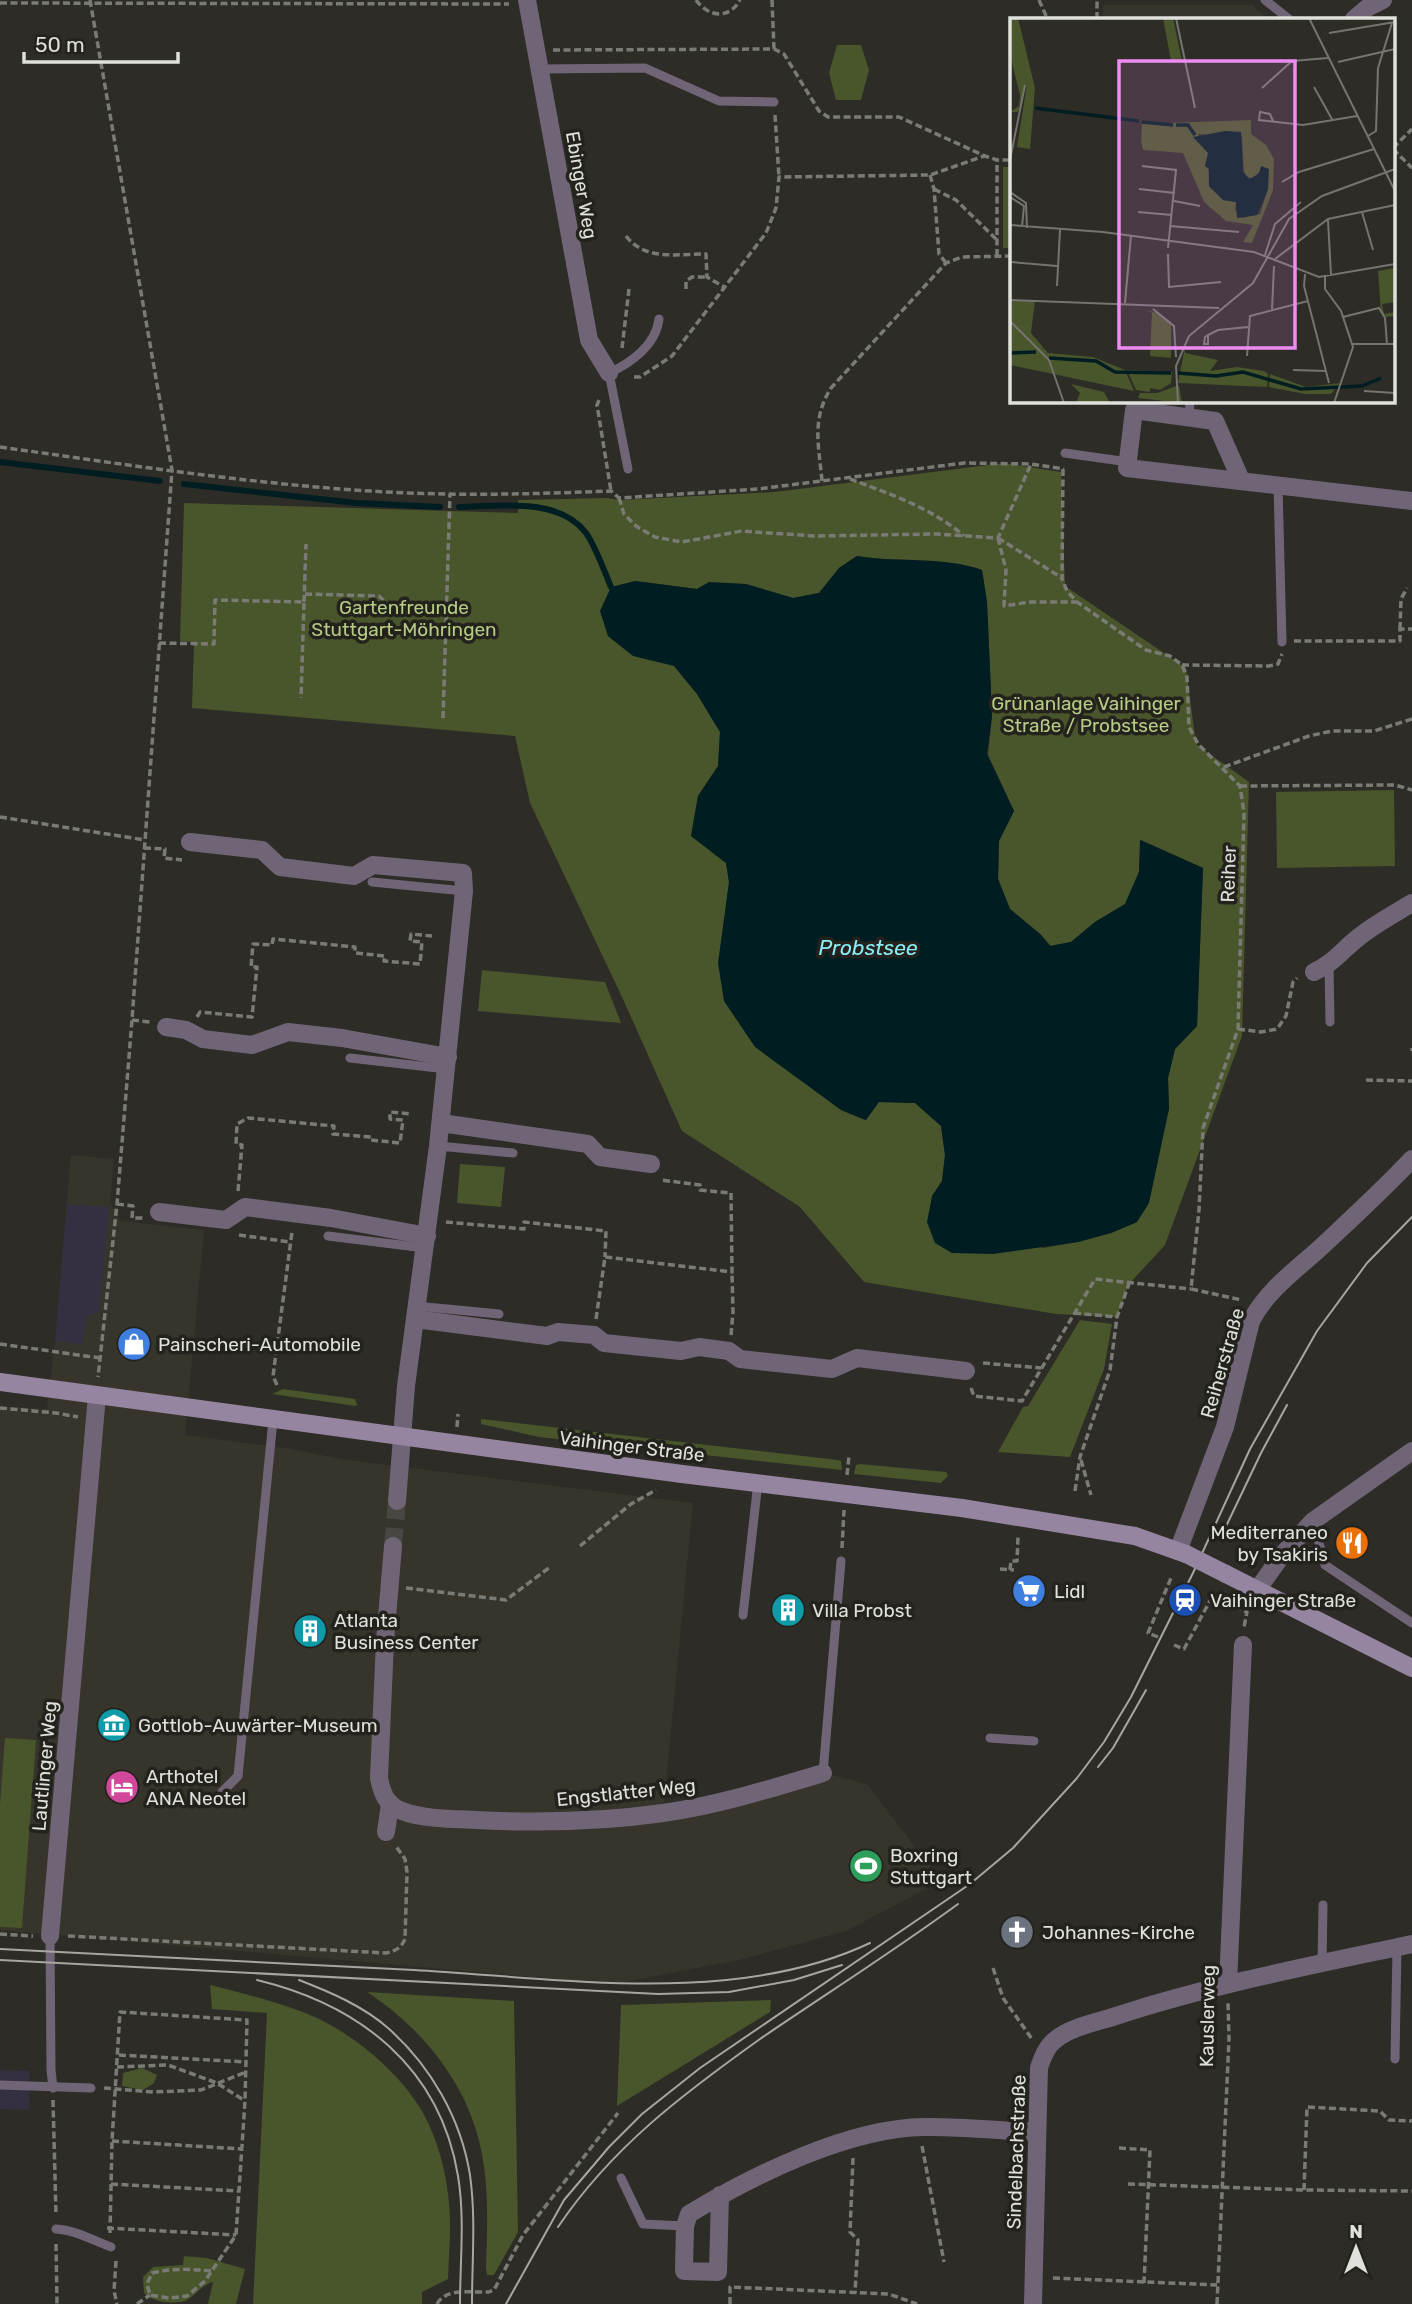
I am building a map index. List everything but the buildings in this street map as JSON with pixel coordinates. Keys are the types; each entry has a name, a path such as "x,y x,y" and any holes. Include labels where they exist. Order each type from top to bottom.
{"main road":[{"name":"Vaihinger Straße","path":"0,1386 97,1395 682,1474 846,1493 1020,1516 1135,1536 1182,1553 1258,1589 1412,1668"}],"street":[{"path":"1355,18 1383,0"},
{"name":"Ebinger Weg","path":"527,2 589,340 609,373"},
{"path":"1241,480 1215,421 1190,409 1134,410 1127,468 1412,502"},
{"path":"190,842 262,850 280,867 292,869 354,876 373,865 463,873 464,891 441,1123 416,1312 397,1501"},
{"path":"1322,969 1380,921 1412,903"},
{"path":"166,1027 186,1030 203,1039 253,1045 288,1032 342,1038 447,1063"},
{"path":"441,1123 589,1144 600,1157 651,1164"},
{"name":"Reiherstraße","path":"1182,1553 1225,1427 1251,1321 1258,1308 1412,1159"},
{"path":"159,1212 226,1220 245,1207 331,1218 398,1233 427,1235"},
{"path":"416,1312 547,1336 558,1332 594,1335 604,1343 681,1351 699,1347 729,1351 740,1359 832,1369 857,1358 967,1371"},
{"name":"Lautlinger Weg","path":"50,1936 97,1395"},
{"path":"1258,1589 1274,1564 1313,1521 1412,1451"},
{"path":"386,1832 390,1804 383,1796 379,1778 393,1546"},
{"name":"Kauslerweg","path":"1228,1984 1243,1645"},
{"name":"Engstlatter Weg","path":"390,1804 401,1811 456,1819 586,1822 663,1813 749,1796 823,1773"},
{"name":"Sindelbachstraße","path":"1033,2304 1039,2068 1053,2041 1069,2031 1151,2004 1228,1984 1405,1946"},
{"path":"720,2195 718,2272 684,2271 685,2226 689,2214 720,2195 800,2158 879,2132 923,2127 1037,2132"}],"lane":[{"path":"1265,0 1289,18"},
{"path":"540,69 645,68 719,101 774,102"},
{"path":"628,469 609,373 639,354 653,338 659,319"},
{"path":"1065,453 1128,462"},
{"path":"1278,485 1282,642"},
{"path":"373,882 464,891"},
{"path":"1322,969 1330,1022"},
{"path":"349,1058 447,1063"},
{"path":"438,1146 513,1153"},
{"path":"328,1236 427,1235"},
{"path":"416,1312 499,1314"},
{"path":"222,1792 238,1776 273,1420"},
{"path":"743,1615 758,1482"},
{"path":"1313,1521 1325,1565 1412,1623"},
{"path":"823,1773 841,1561"},
{"path":"990,1738 1034,1741"},
{"path":"1322,1964 1323,1905"},
{"name":"Lautlinger Weg","path":"50,1936 50,2043 53,2088"},
{"path":"1395,2059 1405,1946"},
{"path":"0,2085 91,2088"},
{"path":"621,2178 643,2224 685,2226"},
{"path":"56,2229 71,2230 111,2247"}],"path":[{"path":"696,0 709,13 719,15 728,13 740,0"},
{"path":"772,0 774,48"},
{"path":"1039,0 1047,18"},
{"path":"1097,0 1097,18"},
{"path":"0,1344 100,1358 117,1204 172,470 90,1"},
{"path":"0,3 527,2"},
{"path":"536,50 774,48 784,54 819,111 828,117 899,117 985,156 1010,160"},
{"path":"629,289 624,345 609,373 618,378 640,377 672,356 766,233 776,208 779,177 774,102"},
{"path":"1394,147 1412,129"},
{"path":"1394,149 1412,168"},
{"path":"779,177 930,175 985,156"},
{"path":"997,160 997,256"},
{"path":"930,175 934,189 939,254 947,262"},
{"path":"934,189 956,200 997,240"},
{"path":"626,236 635,248 658,254 706,254 707,277"},
{"path":"822,481 817,433 821,404 831,388 947,262 962,257 1010,256"},
{"path":"686,289 686,281 692,277 707,277 724,287"},
{"path":"0,447 276,484 386,492 450,494 611,491 619,498 624,514 636,526 655,537 682,542 742,531 814,536 998,538 1062,579"},
{"path":"619,498 758,489 964,463 1031,464 1063,470 1062,579 1067,592 1077,602 1146,650 1170,656 1182,665 1186,677 1189,727 1198,744 1224,767 1240,786 1395,785 1412,790"},
{"path":"1031,464 998,538 1006,570 1004,606 1029,602 1077,602"},
{"path":"849,478 924,508 951,524 964,536"},
{"path":"443,718 450,494"},
{"path":"301,698 306,544"},
{"path":"1182,665 1278,664 1282,657 1282,642 1401,640 1401,599 1407,588"},
{"path":"304,594 379,596 386,603 446,605"},
{"path":"159,643 214,644 215,600 304,602"},
{"path":"1400,629 1412,629"},
{"path":"1224,767 1309,736 1332,731 1374,731 1412,719"},
{"name":"Reiher","path":"1191,1289 1199,1210 1203,1128 1238,1029 1244,813 1240,786"},
{"path":"0,817 145,839"},
{"path":"186,1030 200,1012 252,1017 257,967 251,967 253,944 272,945 273,939 355,947 355,953 385,956 384,961 420,964 422,942 410,941 411,934 432,936"},
{"path":"1238,1029 1261,1032 1277,1028 1286,1017 1293,982 1322,969"},
{"path":"1366,1080 1412,1081"},
{"path":"245,1207 237,1196 242,1145 236,1144 237,1124 248,1118 334,1126 333,1134 400,1143 403,1120 390,1119 390,1112 411,1114"},
{"path":"651,1164 654,1179 700,1185 700,1190 732,1193 731,1332"},
{"path":"278,1385 273,1376 294,1213"},
{"path":"427,1235 524,1229 524,1222 606,1231 594,1335"},
{"path":"605,1257 732,1272"},
{"path":"1041,1368 984,1363 967,1371 974,1396 1022,1401 1095,1279 1191,1289 1241,1299 1258,1308"},
{"path":"1075,1491 1080,1457 1110,1370 1116,1317 1129,1284"},
{"path":"1074,1313 1116,1317"},
{"path":"0,1408 56,1413 95,1422"},
{"path":"1080,1457 1091,1495"},
{"path":"580,1546 631,1504 682,1474"},
{"path":"841,1561 846,1493"},
{"path":"1000,1569 1012,1570 1011,1561 1017,1562 1020,1516"},
{"path":"1227,1532 1234,1535 1237,1529 1232,1540"},
{"path":"389,1587 506,1600 550,1567"},
{"path":"1158,1637 1148,1633 1171,1578"},
{"path":"1174,1645 1184,1649 1212,1597 1247,1612"},
{"path":"0,1934 395,1951 405,1939 407,1872 405,1859 386,1832"},
{"path":"993,1968 1003,1997 1044,2054"},
{"name":"Kauslerweg","path":"1217,2304 1229,2039 1228,1984"},
{"path":"117,2304 114,2291 116,2261 111,2247 110,2228 120,2012 247,2020 245,2101 236,2235 217,2266 187,2297 150,2295 137,2304"},
{"path":"118,2055 246,2063"},
{"path":"117,2067 168,2064 218,2083 245,2101"},
{"path":"91,2088 115,2087 153,2092 201,2090 246,2072"},
{"path":"53,2088 57,2304"},
{"path":"1304,2190 1307,2108 1380,2110 1389,2120 1412,2121"},
{"path":"437,2304 444,2295 452,2293 494,2290 523,2235 618,2113"},
{"path":"923,2127 922,2152 944,2262"},
{"path":"852,2139 850,2232 858,2240 855,2293"},
{"path":"112,2141 242,2149"},
{"path":"1119,2148 1150,2150 1144,2283"},
{"path":"111,2184 239,2191"},
{"path":"1128,2184 1412,2191"},
{"path":"71,2230 90,2226 236,2235"},
{"path":"150,2295 146,2284 152,2273 188,2268 211,2271"},
{"path":"1034,2277 1217,2286"},
{"path":"730,2304 730,2287 888,2294 917,2304"}],"shaded area":[{"path":"1103,5 1252,5 1266,18 1103,18"},
{"path":"71,1155 114,1159 110,1202 121,1221 204,1230 185,1435 285,1448 347,1460 693,1503 663,1813 823,1773 867,1784 941,1881 846,1931 739,1960 614,1984 0,1930 0,1406 47,1409"},
{"path":"67,1204 109,1207 99,1311 86,1318 83,1344 55,1341"},
{"path":"0,2070 29,2071 29,2110 0,2109"}],"green space":[{"path":"837,45 861,45 869,70 861,100 836,100 829,73"},
{"path":"1003,167 1010,167 1010,248 1003,248"},
{"path":"1004,463 1061,472 1065,586 1186,668 1196,744 1249,782 1242,1036 1165,1245 1129,1284 1117,1317 1056,1314 864,1282 800,1207 682,1131 530,803 515,736 192,708 194,642 180,641 184,503 518,513 518,500 621,500 775,492","holes":["857,556 936,561 982,570 987,602 992,716 988,755 1014,811 999,841 998,879 1010,909 1051,946 1071,942 1095,922 1125,904 1139,872 1141,840 1203,868 1197,1026 1175,1049 1168,1078 1169,1109 1137,1222 1111,1233 1043,1248 932,1196 942,1181 945,1155 941,1126 915,1103 879,1102 865,1120 841,1110 802,1080 725,918 729,882 726,863 691,836 698,796 718,766 720,732 697,694 674,666 635,581 697,589 709,583 745,584 793,598 819,593 839,568"]},
{"path":"1394,790 1395,866 1277,868 1276,792"},
{"path":"482,970 605,982 621,1023 478,1011"},
{"path":"460,1164 505,1167 501,1207 457,1203"},
{"path":"1080,1320 1112,1324 1104,1369 1070,1457 998,1452 1023,1407 1028,1406"},
{"path":"283,1389 355,1399 357,1405 272,1394"},
{"path":"481,1419 838,1460 841,1461 842,1470 539,1437 481,1424"},
{"path":"856,1465 946,1472 948,1476 941,1483 854,1474"},
{"path":"5,1738 36,1740 22,1928 0,1927 0,1804"},
{"path":"210,1985 291,2008 332,2026 377,2058 414,2099 428,2122 439,2152 447,2184 450,2215 448,2279 422,2292 422,2304 253,2304 267,2013 212,2009"},
{"path":"367,1992 514,2001 518,2232 494,2275 487,2275 486,2268 487,2200 483,2160 468,2109 443,2064 426,2043 408,2024"},
{"path":"771,2000 770,2012 617,2106 621,2005"},
{"path":"142,2068 157,2075 154,2083 143,2090 122,2086 123,2073"},
{"path":"184,2256 207,2258 245,2269 236,2304 208,2304 213,2282 180,2302 158,2301 144,2293 143,2277 153,2267 183,2265"}],"water":[{"name":"Probstsee","path":"857,556 936,561 982,570 987,602 992,716 987,754 1014,811 999,841 998,879 1010,909 1050,946 1071,942 1095,922 1125,904 1139,872 1140,840 1203,868 1197,1026 1175,1049 1168,1078 1169,1109 1149,1203 1137,1222 1111,1233 1078,1242 993,1254 952,1253 935,1243 927,1222 932,1196 942,1181 945,1155 941,1126 915,1103 879,1102 866,1120 841,1110 755,1047 724,1001 718,963 729,882 726,863 691,836 698,796 718,766 720,732 697,694 674,666 633,656 608,636 600,611 611,587 635,581 697,589 709,582 746,584 793,598 819,593 839,568"}],"waterway":[{"path":"0,462 160,481"},
{"path":"184,484 356,503 440,507"},
{"path":"459,507 527,506 560,514 586,533 611,587"}],"tunnel":[{"path":"393,1546 397,1501"}],"tram line":[{"path":"506,2304 564,2200 609,2147 642,2114 700,2068 970,1884 1013,1848 1077,1778 1104,1742 1131,1697 1193,1573 1250,1449 1317,1331 1367,1263 1412,1217"},
{"path":"1220,1539 1287,1405"},
{"path":"1098,1767 1113,1748 1146,1690"},
{"path":"558,2227 579,2198 625,2147 676,2102 760,2039 958,1904"},
{"path":"0,1949 414,1970 586,1982 645,1983 704,1982 762,1975 818,1963 870,1943"},
{"path":"0,1960 658,1994 729,1992 794,1980 842,1965"},
{"path":"257,1980 294,1991 361,2024 389,2046 414,2073 433,2103 448,2137 458,2176 462,2224 460,2304"},
{"path":"299,1980 346,2000 388,2028 418,2059 442,2095 459,2134 470,2175 473,2223 472,2304"}],"place":[{"name":"Painscheri-Automobile","path":"134,1344"},
{"name":"Mediterraneo by Tsakiris","path":"1352,1543"},
{"name":"Lidl","path":"1029,1591"},
{"name":"Vaihinger Straße","path":"1185,1600"},
{"name":"Villa Probst","path":"788,1610"},
{"name":"Atlanta Business Center","path":"310,1631"},
{"name":"Gottlob-Auwärter-Museum","path":"114,1725"},
{"name":"Arthotel ANA Neotel","path":"122,1787"},
{"name":"Boxring Stuttgart","path":"866,1866"},
{"name":"Johannes-Kirche","path":"1017,1932"}],"park label":[{"name":"Gartenfreunde Stuttgart-Möhringen","path":"404,618"},
{"name":"Grünanlage Vaihinger Straße / Probstsee","path":"1086,714"}]}
